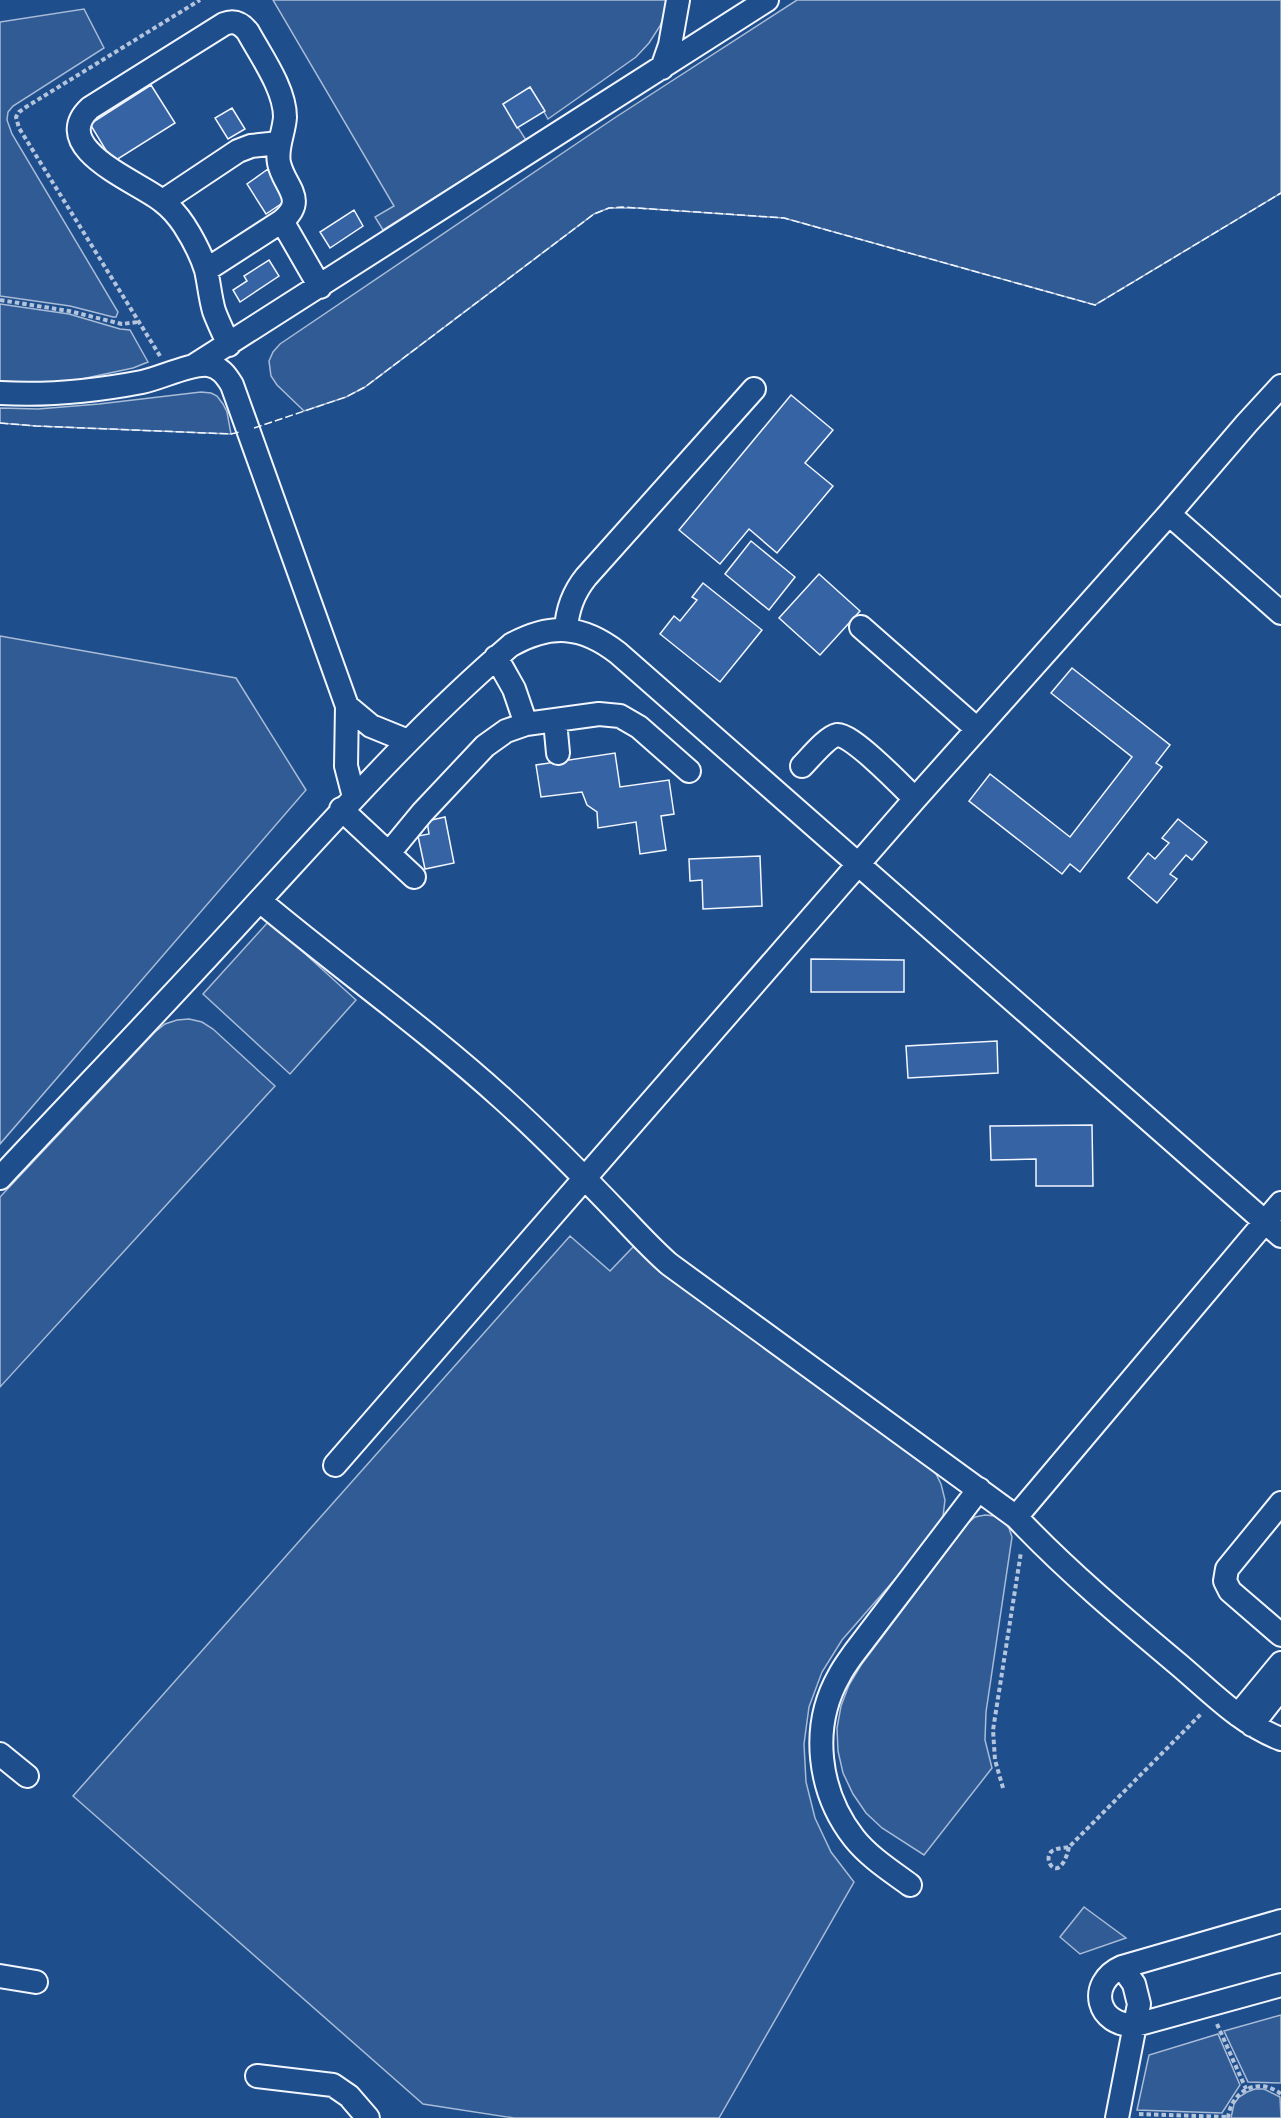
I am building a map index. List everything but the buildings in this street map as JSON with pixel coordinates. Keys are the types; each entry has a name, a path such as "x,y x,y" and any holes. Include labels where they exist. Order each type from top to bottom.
{"lane":[{"path":"662,68 670,45 678,0"},
{"path":"0,393 54,393 99,389 146,381 195,365 767,0"},
{"path":"206,270 282,221 290,214 295,200 279,164 279,143 285,119 281,94 244,26 237,22 224,24 90,108 82,116 78,126 79,135 92,156 163,201 182,221 196,245 206,270 215,313 229,345"},
{"path":"163,201 238,151 251,146 279,143"},
{"path":"282,221 320,287"},
{"path":"195,365 217,368 226,375 232,385 347,706 348,803 389,853 414,877"},
{"path":"335,1465 915,799 1281,386"},
{"path":"566,630 573,597 586,577 754,389"},
{"path":"1169,514 1281,613"},
{"path":"861,627 977,729"},
{"path":"0,1178 408,741 511,645 528,636 546,631 566,630 594,638 618,653 1273,1228"},
{"path":"496,657 514,689 526,724"},
{"path":"347,706 371,726 408,741"},
{"path":"389,853 422,813 485,746 506,731 526,724 599,714 620,716 639,727 689,771"},
{"path":"555,721 558,753"},
{"path":"802,766 834,735 841,735 858,745 915,799"},
{"path":"260,901 303,938 444,1047 532,1126 669,1264 979,1489 1021,1522 1066,1568 1245,1720 1281,1739"},
{"path":"1021,1522 1273,1228 1281,1203"},
{"path":"910,1885 875,1859 855,1839 838,1815 828,1788 822,1760 822,1731 827,1703 838,1677 979,1489"},
{"path":"1281,1503 1227,1569 1225,1581 1230,1591 1281,1635"},
{"path":"1245,1720 1281,1663"},
{"path":"1245,1720 1281,1688"},
{"path":"0,1754 27,1776"},
{"path":"1281,1921 1122,1967 1108,1976 1103,1983 1100,1999 1106,2014 1112,2020 1120,2024 1136,2025 1281,1985"},
{"path":"1118,2115 1139,2004 1129,1975 1122,1967"},
{"path":"0,1976 36,1982"},
{"path":"257,2076 333,2085 349,2096 368,2118"}],"path":[{"path":"0,300 69,310 122,324 138,322"},
{"path":"1003,1788 995,1760 994,1723 1021,1522"},
{"path":"1070,1847 1053,1850 1049,1854 1050,1865 1055,1868 1065,1863 1070,1847 1218,1697"},
{"path":"1208,2005 1246,2089"},
{"path":"1118,2115 1228,2118 1231,2103 1246,2089 1253,2086 1267,2086 1280,2092"}],"shaded area":[{"path":"273,0 671,0 660,26 636,57 548,119 530,87 503,104 526,140 383,230 375,217 394,206"},
{"path":"797,0 1281,0 1281,193 1095,305 784,218 609,208 594,214 365,387 346,397 304,411 277,385 271,376 269,361 280,344 616,117"},
{"path":"84,9 104,48 13,106 8,112 7,120 12,134 118,312 116,317 70,306 0,296 0,22"},
{"path":"0,304 69,314 130,330 148,362 133,368 77,380 49,383 0,381"},
{"path":"201,392 217,396 223,404 227,412 231,434 0,423 0,408 38,409"},
{"path":"0,636 236,678 306,790 0,1144"},
{"path":"269,921 356,1000 290,1074 203,994"},
{"path":"189,1019 202,1022 213,1029 275,1086 0,1387 0,1197 155,1032 165,1024"},
{"path":"570,1236 610,1271 633,1247 923,1459 934,1470 945,1500 943,1516 937,1531 842,1640 822,1672 809,1707 804,1744 806,1782 815,1818 831,1852 854,1882 719,2118 514,2118 423,2104 73,1796"},
{"path":"995,1516 1003,1521 1012,1537 986,1712 985,1740 992,1768 924,1855 882,1828 866,1813 843,1773 838,1751 837,1728 841,1706 849,1685 861,1665 968,1523 975,1517"},
{"path":"1084,1907 1126,1938 1080,1954 1060,1937"},
{"path":"1281,2015 1281,2083 1248,2082 1224,2031"},
{"path":"1218,2034 1240,2085 1222,2113 1137,2110 1149,2055"},
{"path":"1255,2089 1264,2089 1280,2097 1281,2118 1231,2118 1234,2104 1239,2097"}],"fence":[{"path":"254,428 346,397 365,387 594,214 609,208 784,218 1095,305 1281,193"},
{"path":"0,423 231,434 240,432"}]}
